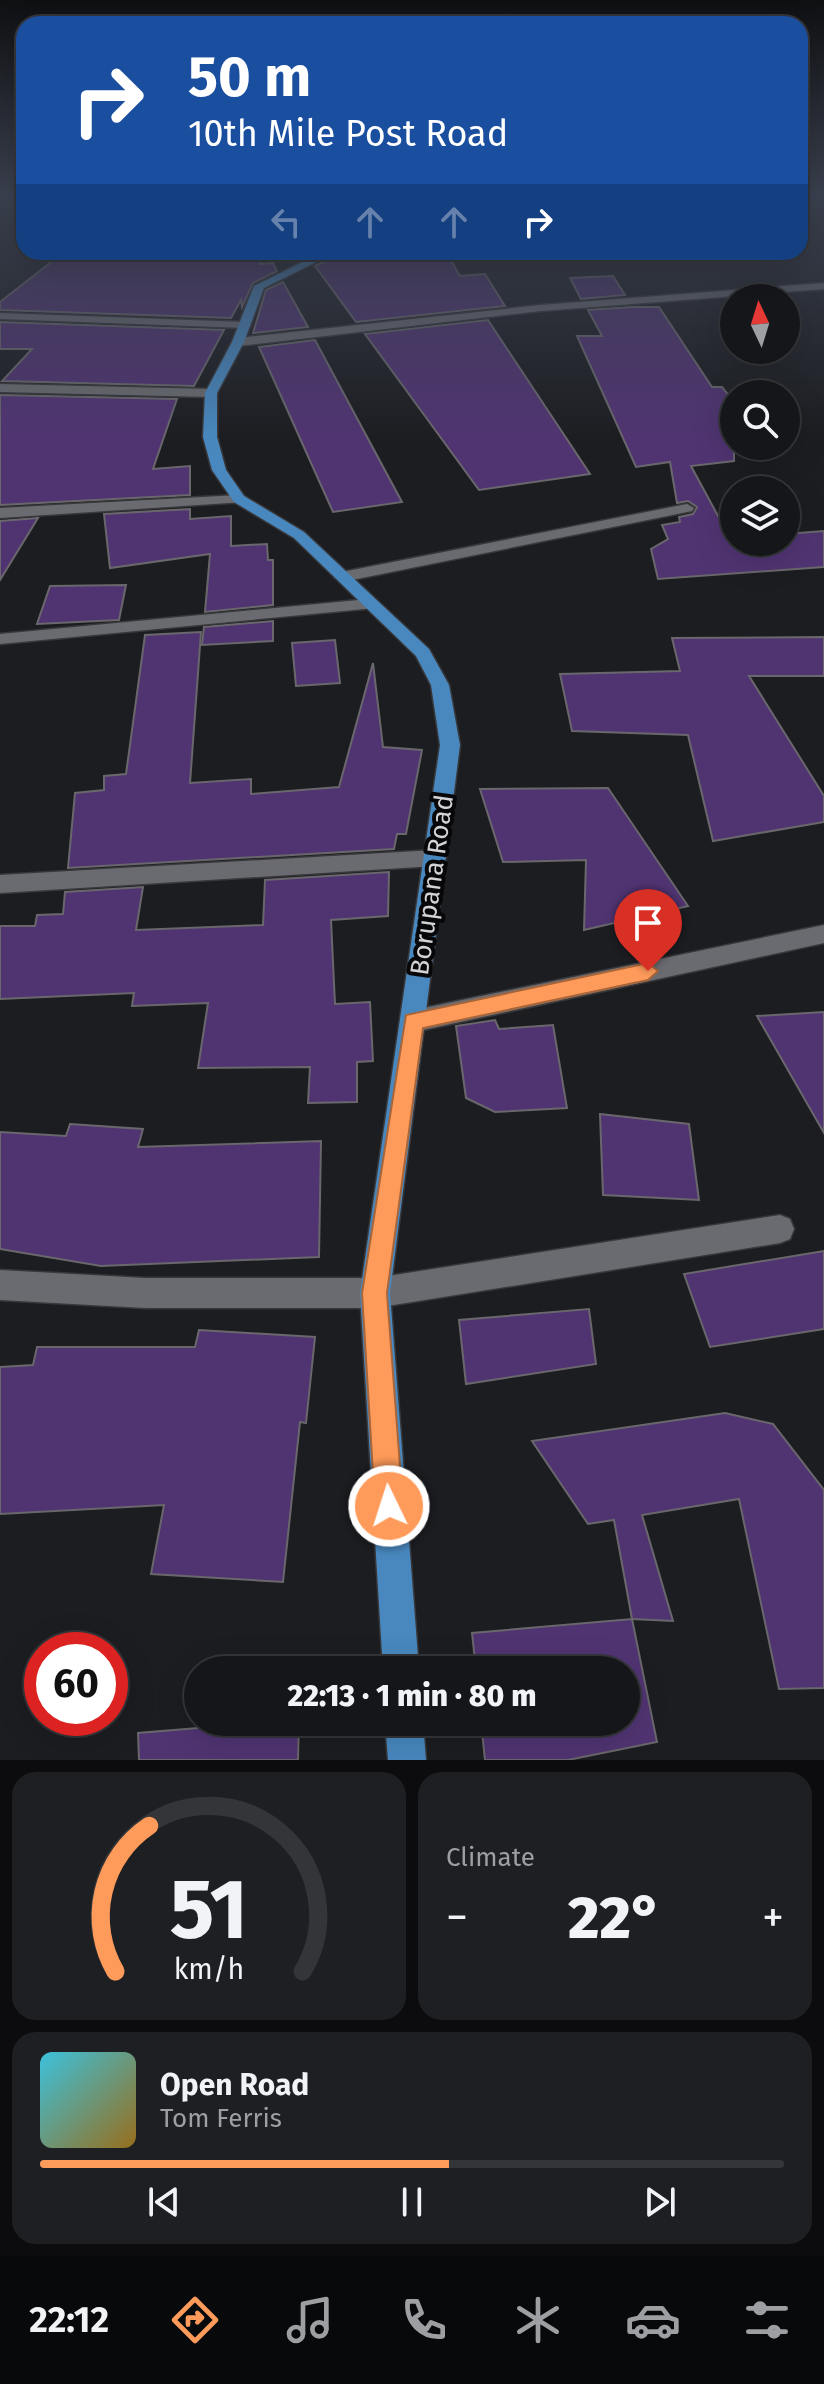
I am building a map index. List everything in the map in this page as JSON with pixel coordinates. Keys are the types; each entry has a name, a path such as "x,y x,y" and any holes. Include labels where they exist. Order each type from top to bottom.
{"main road":[{"name":"Borupana Road","path":"278,277 259,286 241,333 211,393 210,437 219,470 239,499 299,535 414,643 440,685 450,745 375,1293 400,1656"},
{"path":"405,1736 407,1760"}],"street":[{"path":"0,316 241,333 824,286"},
{"path":"0,388 211,393"},
{"path":"0,513 239,499"},
{"path":"342,577 687,508"},
{"path":"0,639 369,604"},
{"path":"0,884 435,858"},
{"path":"414,1021 824,934"},
{"path":"0,1285 145,1293 375,1293 780,1229"}],"building":[{"path":"32,277 265,277 253,283 242,307 241,300 231,318 0,310 0,302"},
{"path":"323,277 487,277 505,306 356,322"},
{"path":"614,277 625,295 581,299 570,278"},
{"path":"283,282 308,327 253,333 266,290"},
{"path":"659,307 712,387 720,387 720,460 734,461 691,466 720,520 720,556 800,556 800,533 824,531 824,567 658,579 651,549 668,539 662,525 680,522 679,517 693,514 697,507 688,501 677,503 670,462 636,467 577,336 602,336 588,310"},
{"path":"488,320 590,474 479,490 365,334"},
{"path":"0,322 224,330 194,386 2,381 32,349 0,349"},
{"path":"315,340 402,502 333,512 259,347"},
{"path":"0,395 177,399 153,469 190,466 190,495 0,505"},
{"path":"190,509 190,519 231,516 231,546 267,544 268,560 273,560 273,605 205,612 210,554 110,568 104,514"},
{"path":"38,518 0,580 0,521"},
{"path":"126,585 119,620 37,624 50,586"},
{"path":"273,621 273,641 202,645 204,627"},
{"path":"201,632 190,783 251,779 251,794 339,787 373,663 383,747 422,750 406,834 397,834 394,849 68,868 75,793 104,790 104,776 126,774 145,635"},
{"path":"824,637 824,676 749,676 824,796 824,822 713,841 688,735 572,731 560,674 680,671 672,638"},
{"path":"335,640 340,683 296,686 292,643"},
{"path":"608,788 688,906 584,930 586,860 503,862 480,789"},
{"path":"389,872 388,916 331,920 335,1004 370,1002 373,1061 357,1062 357,1102 308,1103 310,1067 198,1068 208,1003 132,1006 134,993 0,999 0,926 35,926 37,915 63,914 65,892 143,887 136,930 263,925 265,880"},
{"path":"824,1012 824,1133 757,1016"},
{"path":"495,1020 499,1029 553,1025 567,1108 495,1112 466,1098 456,1026"},
{"path":"600,1114 689,1124 699,1200 603,1195"},
{"path":"70,1124 143,1129 138,1147 321,1141 319,1257 101,1266 0,1249 0,1132 66,1136"},
{"path":"824,1251 824,1329 710,1347 684,1274"},
{"path":"589,1309 596,1364 466,1384 459,1320"},
{"path":"199,1330 315,1337 306,1423 300,1422 283,1582 151,1574 164,1505 0,1514 0,1367 33,1365 37,1347 195,1347"},
{"path":"725,1413 773,1424 824,1490 824,1688 779,1689 739,1499 642,1515 673,1621 632,1619 614,1520 588,1524 532,1441"},
{"path":"632,1619 640,1656 474,1656 472,1633"},
{"path":"640,1658 657,1742 568,1760 485,1760 482,1736 640,1736"},
{"path":"184,1729 184,1736 299,1736 298,1760 139,1760 138,1733"}],"route":[{"path":"389,1506 375,1293 414,1021 648,971"}]}
